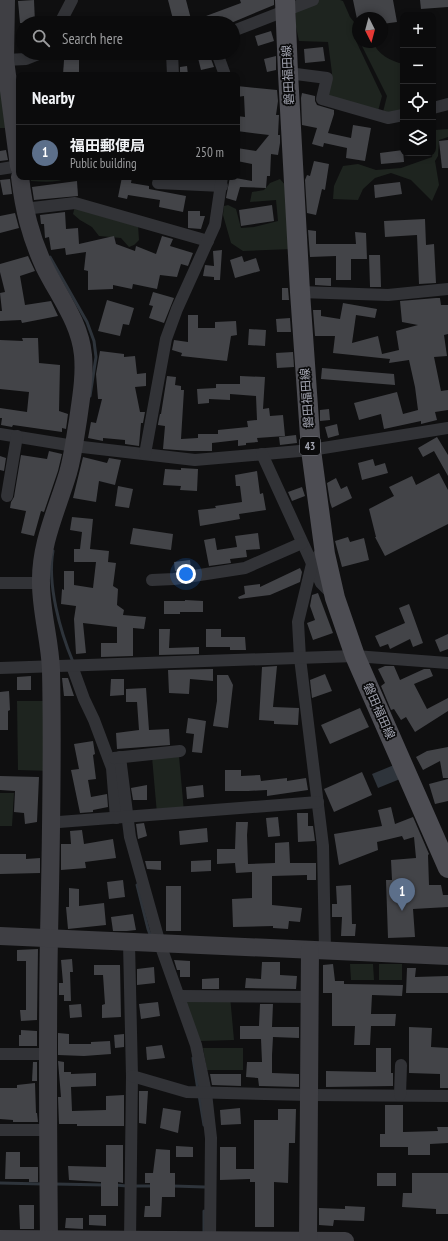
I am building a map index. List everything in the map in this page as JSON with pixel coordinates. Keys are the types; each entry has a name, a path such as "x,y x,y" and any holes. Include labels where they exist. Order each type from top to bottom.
{"main road":[{"name":"磐田福田線","path":"285,5 310,450 324,548 335,598 355,656 448,868"}],"street":[{"path":"6,0 3,59 16,146"},
{"path":"64,16 72,0"},
{"path":"240,28 285,5 313,0"},
{"path":"3,59 16,59"},
{"path":"172,60 173,72"},
{"path":"220,60 224,72"},
{"path":"288,73 327,78 322,99 388,118 400,116"},
{"path":"436,107 448,104"},
{"path":"0,169 16,166"},
{"path":"20,180 24,209 32,237 45,267 66,305 79,333 83,352 84,377 74,446 68,472 47,535 42,562 41,582 51,666 52,821 49,938 49,1240"},
{"path":"145,454 166,339 177,309 216,225 222,182 158,183"},
{"path":"24,209 75,203 208,241"},
{"path":"300,292 388,294 448,290"},
{"path":"0,434 74,446 195,460 310,450 448,428"},
{"path":"7,496 17,436"},
{"path":"262,454 321,583 335,598"},
{"path":"152,580 174,579 245,568 302,543"},
{"path":"308,1240 309,997 318,950 323,846 300,658 298,622 312,564 324,548"},
{"path":"0,583 41,582"},
{"path":"0,668 355,656 448,663"},
{"path":"72,666 108,758 121,817 130,837 160,944 196,1045 206,1093 211,1138 210,1240"},
{"path":"108,758 180,750"},
{"path":"120,757 121,817"},
{"path":"52,821 59,822 318,802"},
{"path":"0,936 448,956"},
{"path":"130,943 132,1076 130,1241"},
{"path":"179,996 309,997"},
{"path":"0,1054 49,1054"},
{"path":"400,1096 401,1066"},
{"path":"132,1076 187,1092 448,1096"},
{"path":"0,1130 48,1130"},
{"path":"0,1239 130,1241 345,1241"}],"shaded area":[{"path":"313,0 343,1 352,20 352,48 359,48 382,96 377,115 327,96 332,73 328,42 299,41 296,27 296,11"},
{"path":"363,48 376,48 385,56 400,63 400,113 382,116 387,96"},
{"path":"0,73 7,128 0,128"},
{"path":"448,129 448,137 439,140 438,156 435,161 439,185 432,201 411,180 391,173 375,178 363,189 358,200 333,199 334,186 343,166 358,164 376,170 401,168 432,156 436,156 436,130"},
{"path":"280,179 287,187 292,249 243,251 231,243 223,215 224,206 228,205 236,209 241,228 254,227 278,221 276,200 250,202 252,192 264,190 270,183"},
{"path":"31,180 61,180 46,182"},
{"path":"75,206 138,225 139,240 134,245 129,247 121,238 99,236 92,227 73,214"},
{"path":"17,701 51,701 52,771 18,770"},
{"path":"179,756 184,812 157,814 152,757"},
{"path":"394,765 400,779 378,788 372,774"},
{"path":"0,793 14,793 12,826 0,826"},
{"path":"350,964 373,964 374,980 351,980"},
{"path":"379,964 402,964 402,980 379,980"},
{"path":"179,996 230,996 234,1040 199,1041"},
{"path":"203,1048 243,1048 243,1070 207,1070"}],"building":[{"path":"34,0 35,16 19,16 18,1"},
{"path":"168,0 186,0 190,16 172,16"},
{"path":"240,0 274,0 274,5 240,19 240,16 206,16 241,3"},
{"path":"353,0 393,0 397,22 388,23 388,12 356,12"},
{"path":"420,0 448,0 448,7 421,9"},
{"path":"271,31 274,41 258,46 255,36"},
{"path":"323,47 325,61 305,63 304,49"},
{"path":"276,56 276,70 267,72 264,59"},
{"path":"64,60 79,60 79,72 63,72"},
{"path":"198,60 211,60 214,67 201,70"},
{"path":"187,66 188,72 180,72 180,67"},
{"path":"240,86 277,90 278,101 276,115 279,115 278,135 280,135 280,143 278,155 271,154 270,176 267,176 266,188 240,187 236,201 226,198 229,180 240,179 252,181 252,164 240,162 240,148 256,151 269,135 240,131 240,116 245,117 244,96 240,97"},
{"path":"302,93 315,96 317,105 334,110 328,133 351,138 353,125 371,128 365,161 346,158 347,148 324,143 323,147 312,144 317,128 302,125"},
{"path":"448,140 448,168 442,168 439,141"},
{"path":"6,150 8,160 0,161 0,151"},
{"path":"400,150 400,156 404,156 404,162 381,164 380,153"},
{"path":"314,161 329,164 325,190 322,189 316,215 307,213 305,180 307,175 310,176"},
{"path":"10,179 12,194 3,195 0,180"},
{"path":"121,180 132,180 131,183 149,186 149,189 186,196 183,212 159,207 160,200 128,195 127,199 118,197"},
{"path":"77,181 78,196 34,200 32,187"},
{"path":"400,182 402,194 375,198 374,185"},
{"path":"272,205 274,221 241,226 239,210"},
{"path":"188,211 200,211 200,216 205,216 201,229 188,228"},
{"path":"65,212 66,229 78,228 79,244 114,236 116,244 135,251 136,246 156,254 162,236 173,239 170,246 193,253 188,266 181,264 177,277 160,275 157,289 133,284 132,289 113,285 113,289 88,290 88,271 84,270 86,252 66,255 65,248 51,250 49,237 45,238 44,224 41,224 40,215"},
{"path":"15,213 19,228 0,233 0,216"},
{"path":"425,219 426,245 434,244 436,283 419,284 417,235 385,237 384,221"},
{"path":"308,230 316,231 316,244 356,244 355,232 366,233 367,259 351,259 351,280 336,280 336,256 310,257"},
{"path":"222,250 220,280 214,280 214,277 203,276 205,265 214,266 213,251"},
{"path":"369,255 380,255 381,287 370,287"},
{"path":"28,256 35,271 20,276 25,305 51,301 58,316 22,323 21,320 0,321 0,311 2,311 0,293 5,292 0,272 0,264"},
{"path":"242,256 244,262 256,258 260,271 235,278 230,260"},
{"path":"315,278 331,278 331,286 315,285"},
{"path":"282,288 288,288 289,300 282,300"},
{"path":"153,292 174,298 164,323 149,318 153,306 149,305"},
{"path":"440,298 441,305 448,305 448,334 444,335 447,356 434,357 441,391 448,390 448,410 435,412 437,420 421,424 421,421 384,429 381,414 359,420 354,403 397,392 403,414 418,410 409,360 389,363 390,359 333,353 335,336 315,336 313,310 321,310 321,316 340,319 343,303 377,309 375,318 356,315 352,343 378,336 382,354 399,350 396,331 418,325 402,322 400,301"},
{"path":"107,300 134,308 129,325 123,324 120,336 98,331"},
{"path":"188,315 198,315 198,328 215,328 215,322 236,321 237,335 231,336 227,361 181,356 182,353 172,350 174,340 188,342"},
{"path":"290,318 291,332 277,332 276,319"},
{"path":"249,329 266,330 265,346 248,345"},
{"path":"22,338 38,338 39,363 60,365 59,411 68,414 66,429 62,428 62,432 13,425 12,427 1,425 2,418 0,418 0,408 27,412 29,392 0,389 0,340 23,341"},
{"path":"100,351 124,354 124,357 135,356 137,374 146,373 146,386 135,387 140,412 145,412 143,423 141,423 139,446 125,444 125,440 103,438 103,441 88,438 91,422 96,423 102,399 98,399 96,374"},
{"path":"293,352 294,367 277,368 276,353"},
{"path":"322,368 394,374 395,385 321,379"},
{"path":"167,376 176,377 175,385 181,386 181,390 184,390 181,439 198,438 198,434 218,434 218,430 248,427 247,421 257,420 256,396 230,394 230,400 209,399 209,403 198,404 197,389 216,388 216,384 240,384 240,376 265,377 263,409 269,408 270,416 283,415 285,436 257,438 258,442 246,443 246,445 238,446 238,440 212,443 212,451 163,449 165,426 158,424"},
{"path":"329,409 330,420 320,421 320,410"},
{"path":"337,424 339,435 328,438 325,427"},
{"path":"296,435 297,443 280,445 279,437"},
{"path":"437,437 448,455 448,476 434,451 423,457 418,448"},
{"path":"49,451 62,454 58,471 44,512 41,511 34,536 21,533 26,511 10,508 14,497 21,455 47,459"},
{"path":"0,456 6,458 4,471 0,470"},
{"path":"83,457 107,463 109,458 121,460 115,485 99,481 96,502 73,498"},
{"path":"373,459 375,466 385,463 388,473 362,480 358,463"},
{"path":"181,468 198,469 197,491 180,490 181,486 163,485 165,469 181,470"},
{"path":"257,471 260,494 263,493 266,510 239,514 240,519 200,526 198,510 216,508 215,506 242,502 240,486 236,486 235,475"},
{"path":"439,473 448,490 448,524 385,556 375,537 369,509 394,496 389,487 412,476 416,485"},
{"path":"336,478 341,489 347,486 352,498 332,508 327,483"},
{"path":"118,486 133,489 129,508 115,506"},
{"path":"302,487 305,496 292,501 288,492"},
{"path":"72,517 93,519 90,549 109,551 108,562 116,563 113,586 118,589 117,605 124,610 123,615 146,617 144,629 133,628 133,656 101,657 101,643 117,643 117,627 83,623 86,653 76,654 74,619 76,606 61,604 62,589 64,590 64,571 74,571 74,585 93,588 96,562 74,562 74,549 80,549 82,532 70,530"},
{"path":"133,528 173,534 171,550 130,544"},
{"path":"258,533 260,549 246,550 247,557 230,559 231,563 209,566 204,540 215,538 217,550 237,547 235,536"},
{"path":"348,537 350,542 364,538 369,560 342,567 335,541"},
{"path":"190,560 191,569 175,571 174,562"},
{"path":"300,568 302,572 300,582 270,595 239,599 238,597 245,594 244,586 260,584 260,587"},
{"path":"318,593 333,633 313,640 307,623 315,620 310,606 312,595"},
{"path":"164,601 203,601 203,612 164,614"},
{"path":"409,604 423,643 413,647 410,639 390,649 388,644 380,647 375,636 405,623 399,608"},
{"path":"159,629 170,629 169,648 199,647 199,654 159,655"},
{"path":"206,629 221,629 221,637 245,637 246,650 230,650 230,647 206,647"},
{"path":"448,634 448,649 440,652 435,640"},
{"path":"277,666 273,707 299,708 298,725 274,724 274,721 259,720 262,667"},
{"path":"385,666 394,666 400,680 424,669 430,669 433,676 414,684 427,709 448,698 448,711 415,732 406,717 401,720 394,709 391,710 381,686 385,683 378,669"},
{"path":"213,669 213,681 190,679 189,694 169,693 168,670"},
{"path":"325,674 332,691 312,698 310,680"},
{"path":"217,675 228,675 233,685 228,728 213,726 217,701"},
{"path":"31,676 31,690 17,690 17,677"},
{"path":"62,678 68,678 74,696 64,696"},
{"path":"111,679 124,679 124,695 110,696"},
{"path":"146,688 149,730 169,729 170,745 117,749 116,733 139,730 137,702 126,702 126,689"},
{"path":"9,691 10,710 8,711 8,730 0,730 0,692"},
{"path":"360,708 369,727 330,744 321,725"},
{"path":"188,718 206,721 202,753 192,752 194,734 186,733"},
{"path":"93,741 96,779 88,780 91,797 107,794 108,807 93,810 93,812 80,813 71,770 79,769 74,744"},
{"path":"448,747 448,778 443,778 440,761 423,770 416,757 427,751"},
{"path":"225,770 241,770 241,776 260,775 261,781 287,778 287,781 306,778 308,790 267,796 267,790 225,791"},
{"path":"362,772 372,795 334,812 324,789"},
{"path":"0,776 39,777 37,822 25,824 24,813 14,812 15,791 0,790"},
{"path":"448,779 448,801 435,804 429,784"},
{"path":"147,785 147,800 133,800 131,788"},
{"path":"203,785 204,797 187,799 186,787"},
{"path":"391,807 395,824 413,817 429,854 429,885 441,885 443,895 448,895 448,907 413,909 415,937 388,938 386,880 392,880 391,860 416,858 414,837 404,840 402,836 377,842 378,850 339,865 334,834 382,826 378,810"},
{"path":"297,813 308,813 308,826 313,826 315,841 298,842"},
{"path":"278,817 280,836 268,837 266,818"},
{"path":"236,822 248,822 248,864 275,863 275,843 289,842 290,863 316,863 316,880 307,880 307,875 272,876 272,905 302,908 300,922 289,921 288,929 273,928 273,926 233,927 232,899 252,898 252,872 236,873 235,863 217,864 217,849 235,849"},
{"path":"144,823 147,836 138,839 136,824"},
{"path":"207,828 208,842 180,845 179,831"},
{"path":"82,830 84,844 113,839 116,858 85,862 86,868 61,870 61,844 71,844 70,831"},
{"path":"0,854 26,854 26,859 40,858 40,873 0,874"},
{"path":"211,860 211,871 191,872 191,861"},
{"path":"145,861 161,861 161,870 147,869"},
{"path":"123,880 125,897 109,899 107,882"},
{"path":"351,885 352,924 356,924 355,936 341,936 342,917 332,917 332,904 337,904 336,886"},
{"path":"166,886 181,886 181,931 166,931"},
{"path":"69,888 79,889 79,906 104,903 106,925 68,929 66,907 69,907"},
{"path":"133,914 136,930 113,931 111,917"},
{"path":"38,949 37,1020 21,1021 20,1010 26,1010 26,961 17,961 17,950"},
{"path":"72,959 73,972 70,972 71,1001 64,1001 64,995 59,995 59,983 63,983 61,960"},
{"path":"174,960 190,961 190,977 180,977 180,970 177,970"},
{"path":"262,962 280,962 280,975 297,976 296,989 245,988 246,978 261,979"},
{"path":"333,964 335,981 344,981 344,984 403,985 402,996 372,995 371,1014 396,1014 395,1026 371,1026 370,1045 354,1045 355,1026 332,1026 332,993 323,993 323,965"},
{"path":"94,965 120,965 121,1017 102,1018 102,1005 105,1004 103,975 94,975"},
{"path":"154,967 155,983 137,985 137,969"},
{"path":"407,968 416,968 415,977 448,976 448,993 406,993"},
{"path":"219,978 219,989 202,989 202,979"},
{"path":"158,1002 160,1016 141,1019 139,1004"},
{"path":"81,1004 82,1017 70,1018 69,1005"},
{"path":"260,1004 273,1004 272,1027 299,1027 299,1038 273,1037 272,1073 299,1074 299,1087 259,1086 258,1078 246,1077 247,1062 262,1062 261,1039 240,1039 240,1026 259,1026"},
{"path":"409,1027 432,1028 431,1047 448,1048 448,1088 440,1088 440,1074 409,1073"},
{"path":"21,1030 37,1031 37,1046 19,1046 19,1035 21,1035"},
{"path":"58,1033 69,1034 69,1044 91,1044 91,1042 110,1041 111,1054 84,1056 58,1055"},
{"path":"124,1034 124,1047 115,1048 114,1035"},
{"path":"162,1045 165,1058 147,1060 146,1047"},
{"path":"376,1048 391,1048 391,1073 393,1073 393,1086 326,1087 326,1071 376,1072"},
{"path":"58,1061 64,1062 64,1072 71,1072 71,1074 96,1073 96,1086 71,1087 72,1111 106,1110 106,1096 124,1095 124,1126 77,1126 77,1124 59,1124 58,1097 61,1097"},
{"path":"33,1062 37,1062 37,1081 32,1081"},
{"path":"210,1074 241,1074 241,1086 212,1085"},
{"path":"35,1083 36,1113 38,1122 13,1122 13,1120 0,1119 0,1088 17,1088 17,1085"},
{"path":"139,1091 148,1091 146,1124 139,1123"},
{"path":"385,1105 403,1105 403,1132 438,1131 437,1127 448,1127 448,1143 430,1144 430,1155 408,1155 408,1147 380,1147 380,1134 385,1134"},
{"path":"163,1108 181,1111 178,1133 160,1128"},
{"path":"240,1108 241,1124 221,1125 220,1110"},
{"path":"278,1109 296,1109 295,1143 289,1143 288,1183 274,1182 274,1227 255,1227 255,1182 250,1182 250,1179 220,1180 220,1147 236,1147 236,1169 254,1169 254,1120 278,1120"},
{"path":"106,1145 123,1145 123,1183 118,1182 118,1206 101,1206 101,1182 69,1180 68,1166 106,1167"},
{"path":"176,1146 193,1147 193,1157 176,1157"},
{"path":"156,1149 170,1150 170,1173 175,1173 175,1197 162,1197 161,1217 144,1217 145,1206 150,1206 150,1183 145,1183 145,1173 153,1173"},
{"path":"6,1152 20,1152 20,1167 38,1167 38,1182 29,1182 29,1179 5,1179"},
{"path":"377,1173 396,1173 396,1186 377,1186"},
{"path":"412,1173 448,1173 448,1214 436,1214 436,1209 402,1207 403,1193 412,1193"},
{"path":"19,1205 34,1205 34,1229 20,1229"},
{"path":"345,1206 365,1207 364,1221 334,1220 333,1226 319,1225 319,1208 345,1209"},
{"path":"89,1215 106,1215 106,1226 89,1225"},
{"path":"66,1218 83,1218 83,1229 65,1228"}],"waterway":[{"path":"50,257 87,322 94,341 96,357 90,396"},
{"path":"53,551 53,592 59,622 73,662"},
{"path":"137,885 151,937"},
{"path":"193,1058 198,1090"},
{"path":"199,1095 204,1125"},
{"path":"0,1183 43,1184"},
{"path":"55,1184 105,1185"},
{"path":"115,1185 127,1186"},
{"path":"133,1186 153,1186"},
{"path":"173,1186 205,1187"},
{"path":"204,1211 204,1235"}],"place":[{"name":"福田郵便局","path":"402,911"}]}
